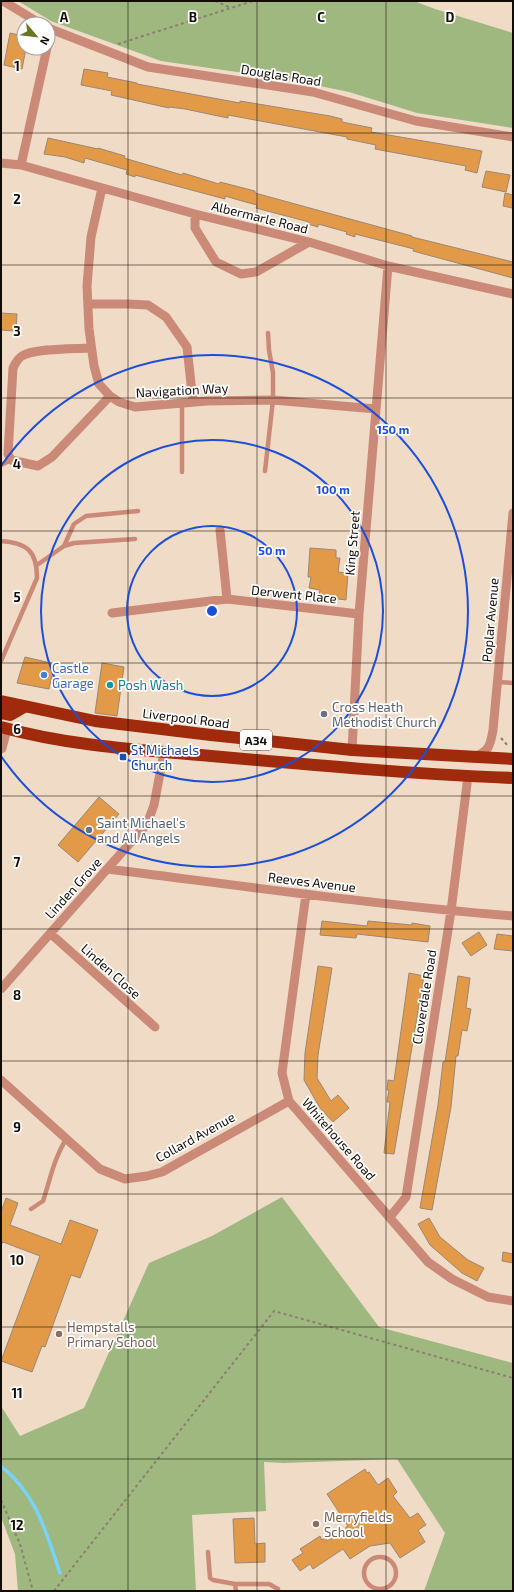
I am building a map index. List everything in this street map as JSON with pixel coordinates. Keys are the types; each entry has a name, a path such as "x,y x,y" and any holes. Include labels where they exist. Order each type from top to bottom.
{"highway":[{"name":"Liverpool Road","path":"1,701 95,721 352,750 513,759"},
{"path":"4,728 5,714 24,707"},
{"name":"A34","path":"4,728 33,736 72,742 164,752 352,769 513,778"}],"street":[{"path":"3,1 28,16"},
{"name":"Douglas Road","path":"56,31 148,67 313,92 416,120 513,137"},
{"path":"21,165 45,56"},
{"name":"Albermarle Road","path":"1,163 21,165 195,214 310,242 388,266 513,294"},
{"name":"Navigation Way","path":"102,188 91,237 87,286 91,348 94,366 99,384 110,396 119,402 135,407 193,402 273,400 376,409"},
{"path":"195,214 195,228 216,262 241,274 256,272 310,242"},
{"name":"King Street","path":"352,750 359,614 388,266"},
{"path":"88,304 148,305 166,317 187,347 193,402"},
{"path":"91,348 32,352 22,356 16,361 13,368 8,454 11,460 38,466 52,457 110,396"},
{"name":"Poplar Avenue","path":"473,757 484,752 490,747 494,730 513,513"},
{"path":"220,530 227,599"},
{"name":"Derwent Place","path":"112,613 227,599 359,614"},
{"path":"1,748 4,728"},
{"name":"Linden Grove","path":"1,989 147,824 154,805 164,752"},
{"name":"Cloverdale Road","path":"390,1217 406,1197 451,911 468,776"},
{"name":"Reeves Avenue","path":"108,869 451,911 513,916"},
{"name":"Whitehouse Road","path":"306,894 282,1073 289,1101 428,1262 452,1279 488,1297 513,1301"},
{"name":"Linden Close","path":"50,934 155,1027"},
{"name":"Collard Avenue","path":"1,1080 100,1169 125,1179 162,1172 289,1101"}],"lane":[{"path":"265,471 273,400 273,373 268,333"},
{"path":"182,403 182,472"},
{"path":"1,465 11,460"},
{"path":"64,546 74,524 86,516 138,511"},
{"path":"37,565 64,546 74,543 135,539"},
{"path":"1,541 15,542 26,547 33,554 37,565 37,578 1,661"},
{"path":"498,682 513,683"},
{"path":"31,1209 43,1201 51,1170 59,1150 66,1139"},
{"path":"208,1552 210,1578 213,1580 235,1584 269,1584 278,1589"},
{"path":"384,1558 389,1560 396,1568 395,1579 388,1587 377,1590 366,1580 365,1570 369,1562 374,1559 384,1558"},
{"path":"235,1584 236,1591"}],"path":[{"path":"215,1 232,9"},
{"path":"101,49 232,9 253,1"},
{"path":"494,730 510,747 513,748"},
{"path":"54,1591 274,1311 513,1378"},
{"path":"1,1500 20,1544 33,1591"}],"green space":[{"path":"18,1 414,1 513,33 513,128 417,113 349,92 286,79 161,61 56,23 56,16 43,16"},
{"path":"282,1197 379,1327 513,1363 513,1591 424,1591 445,1533 397,1459 283,1463 264,1462 266,1511 192,1515 196,1591 18,1591 15,1554 1,1517 1,1406 20,1436 84,1408 149,1263 212,1236"}],"building":[{"path":"10,33 16,34 16,56 24,56 22,69 4,65"},
{"path":"84,69 108,73 107,77 137,84 240,103 240,101 330,116 342,119 342,122 372,128 371,132 482,151 477,173 465,170 466,166 375,149 376,145 347,139 347,137 228,115 228,118 185,109 169,108 111,95 112,91 81,85"},
{"path":"48,138 98,148 125,156 124,158 182,175 183,173 219,184 220,182 255,191 255,193 412,237 513,262 513,278 413,251 414,249 355,234 355,237 346,234 347,232 318,224 318,227 308,224 309,222 256,208 257,205 225,196 225,199 135,175 135,177 126,174 127,170 85,158 84,163 65,157 44,154"},
{"path":"486,171 510,175 506,192 482,187"},
{"path":"505,193 513,195 512,208 503,206"},
{"path":"1,313 17,314 16,331 1,330"},
{"path":"310,548 336,550 336,558 340,558 338,572 348,573 346,600 331,598 331,595 319,595 320,590 309,588 311,577 308,577"},
{"path":"25,657 55,664 49,689 17,683"},
{"name":"Posh Wash","path":"102,663 124,667 117,716 95,713"},
{"name":"Saint Michael's and All Angels","path":"99,797 119,814 78,862 58,845"},
{"path":"322,921 367,926 368,921 412,925 412,923 430,926 428,942 357,934 356,938 320,935"},
{"path":"479,932 487,945 471,956 462,943"},
{"path":"497,934 513,936 513,951 494,949"},
{"path":"318,966 332,968 318,1055 317,1078 331,1101 338,1095 349,1108 333,1122 320,1108 304,1080 305,1053"},
{"path":"409,973 424,976 394,1154 384,1153 390,1102 387,1102 389,1090 387,1090 388,1080 394,1081"},
{"path":"458,976 470,978 466,1008 471,1009 467,1031 462,1030 458,1056 456,1056 451,1107 432,1210 420,1208"},
{"path":"6,1198 18,1203 10,1225 61,1244 70,1220 98,1230 80,1278 71,1275 45,1347 42,1346 32,1372 1,1361 40,1256 3,1242 1,1245 1,1212"},
{"path":"429,1218 440,1237 468,1260 484,1268 477,1281 462,1273 430,1245 418,1224"},
{"path":"503,1252 513,1254 513,1263 502,1261"},
{"path":"365,1469 367,1473 369,1472 378,1485 388,1478 397,1492 393,1496 410,1518 418,1513 426,1525 418,1530 425,1542 400,1558 390,1543 370,1546 350,1559 343,1549 313,1569 310,1564 300,1571 292,1560 303,1553 300,1549 320,1536 322,1540 325,1538 327,1541 346,1529 348,1526 327,1494"},
{"path":"254,1518 255,1544 265,1543 265,1562 235,1563 233,1519"}],"waterway":[{"path":"1,1466 13,1477 32,1502 45,1529 60,1573"}],"place":[{"name":"Castle Garage","path":"44,675"},
{"name":"Posh Wash","path":"110,685"},
{"name":"Cross Heath Methodist Church","path":"324,714"},
{"name":"St Michaels Church","path":"123,757"},
{"name":"Saint Michael's and All Angels","path":"89,830"},
{"name":"Hempstalls Primary School","path":"59,1334"},
{"name":"Merryfields School","path":"316,1524"}]}
